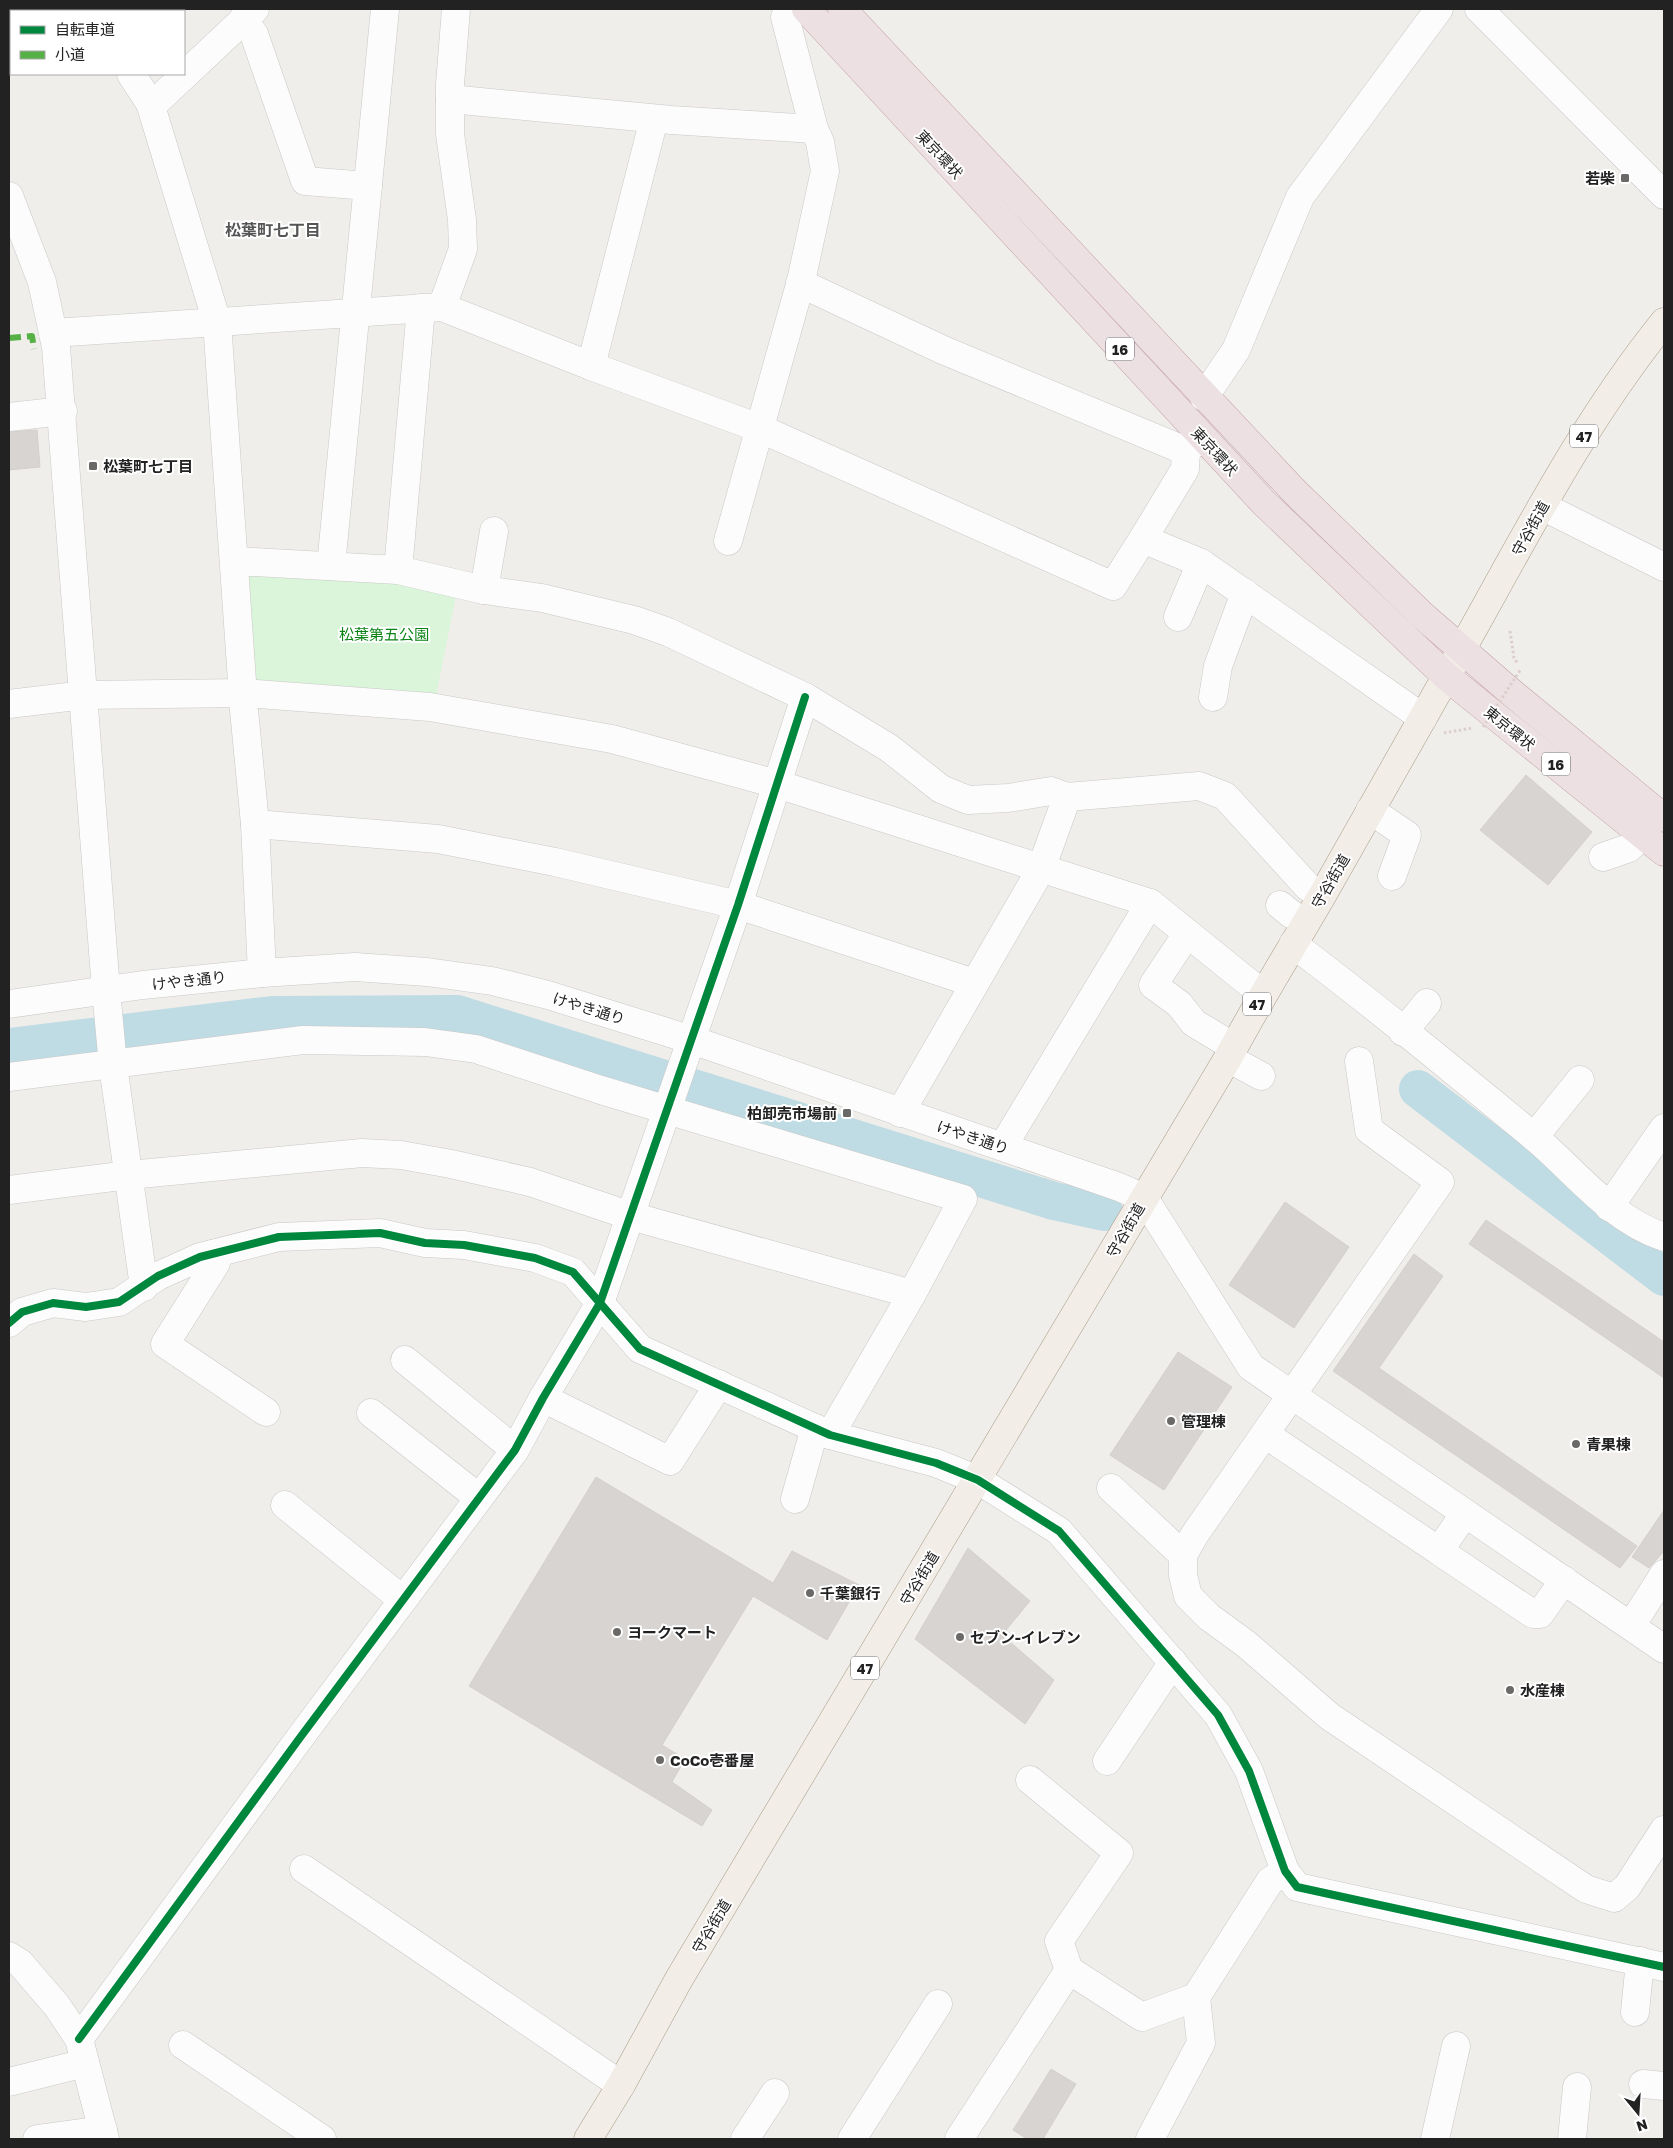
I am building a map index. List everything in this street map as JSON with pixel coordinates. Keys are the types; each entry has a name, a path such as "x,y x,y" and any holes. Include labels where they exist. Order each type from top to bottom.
{"highway":[{"name":"東京環状","path":"806,9 1193,444 1264,503 1447,677 1664,852"},
{"name":"東京環状","path":"842,9 1294,491 1422,616 1664,818"}],"main road":[{"name":"守谷街道","path":"588,2139 621,2085 679,1979 978,1480 1231,1052 1370,810 1434,725 1447,677 1542,506 1606,399 1664,322"}],"street":[{"path":"331,566 385,9"},
{"path":"398,570 432,308 462,249 462,220 450,134 450,99 456,9"},
{"path":"728,541 800,283 825,171 820,142 814,128 785,17 790,9"},
{"path":"1204,397 1236,350 1300,196 1439,9"},
{"path":"1479,9 1664,195"},
{"path":"185,74 249,14 254,34 305,181 368,186"},
{"path":"132,75 150,103 217,322 243,693 255,824 262,973"},
{"path":"150,103 158,100 184,75"},
{"path":"450,99 654,119 814,128"},
{"path":"591,366 654,119"},
{"path":"9,196 42,282 53,333 62,411 107,999 113,1060 144,1287"},
{"path":"53,333 432,308 759,428 1113,586 1185,469 1193,444 943,350 800,283"},
{"path":"9,417 62,411"},
{"path":"1542,506 1664,567"},
{"path":"484,590 494,531"},
{"path":"1144,537 1155,544 1201,563 1434,725"},
{"path":"235,561 398,570 484,590 551,600 634,620 668,632 805,697 889,748 941,789 968,800 1008,798 1051,791 1067,797 1187,781 1225,796 1308,887 1321,896"},
{"path":"1178,617 1201,563"},
{"path":"1213,697 1218,666 1245,593"},
{"path":"9,704 84,695 243,693 430,707 612,740 777,784 1150,903 1249,984 1264,992"},
{"path":"9,2082 82,2051 403,1600 515,1450 542,1398 600,1303 738,905 805,697"},
{"path":"900,1113 1040,869 1067,797"},
{"path":"1370,810 1407,835 1392,876"},
{"path":"255,824 438,839 555,862 738,905 974,983"},
{"path":"1603,857 1629,848 1643,834"},
{"path":"1003,1146 1150,903"},
{"path":"1280,905 1291,914 1299,933 1403,1032 1534,1138 1609,1207 1653,1233 1664,1237"},
{"path":"1188,934 1154,985 1178,1004 1194,1023 1261,1076"},
{"name":"けやき通り","path":"9,1004 107,999 262,973 355,967 427,972 492,981 548,995 692,1040 900,1113 1003,1146 1119,1187 1144,1198"},
{"path":"1403,1032 1427,1003"},
{"path":"9,1078 113,1060 303,1040 425,1042 476,1049 963,1199 912,1294 823,1431 795,1499"},
{"path":"1360,1067 1368,1130 1440,1182 1182,1555 1183,1576 1188,1596 1209,1617 1246,1644 1328,1716 1586,1889 1614,1898 1627,1887 1664,1830"},
{"path":"1534,1138 1580,1080"},
{"path":"1609,1207 1664,1128"},
{"path":"9,1190 129,1175 362,1153 401,1155 530,1182 631,1216 912,1294"},
{"path":"1144,1198 1251,1367 1664,1649"},
{"path":"9,1323 22,1312 53,1304 86,1307 119,1302 158,1276 200,1257 279,1237 380,1233 425,1242 464,1245 535,1258 573,1272 640,1349 823,1431 936,1463 978,1480 1059,1531 1218,1715 1249,1771 1285,1871 1296,1887 1652,1964 1635,2012"},
{"path":"213,1254 216,1263 165,1344 266,1412"},
{"path":"405,1360 515,1450"},
{"path":"542,1398 670,1461 719,1384"},
{"path":"370,1413 479,1498"},
{"path":"1265,1434 1533,1614 1540,1614 1564,1580"},
{"path":"1111,1488 1182,1555"},
{"path":"285,1505 403,1600"},
{"path":"1440,1551 1465,1513"},
{"path":"1631,1626 1663,1580"},
{"path":"1107,1761 1173,1662"},
{"path":"1030,1780 1119,1853 1059,1941 1069,1970 1142,2017 1196,1996 1270,1880 1285,1871"},
{"path":"304,1869 621,2085"},
{"path":"9,1956 20,1963 57,2006 82,2051 104,2135 37,2139"},
{"path":"959,2139 1069,1970"},
{"path":"1150,2139 1201,2043 1196,1996"},
{"path":"852,2139 938,2004"},
{"path":"183,2045 322,2139"},
{"path":"1435,2139 1456,2046"},
{"path":"1572,2139 1577,2088"},
{"path":"745,2139 775,2093"}],"path":[{"path":"1434,725 1483,727 1521,669 1514,658 1510,631"}],"green space":[{"name":"松葉第五公園","path":"253,569 405,577 457,591 436,696 261,684 253,677 248,577"}],"building":[{"path":"37,430 40,467 9,470 9,432"},
{"path":"1526,775 1592,832 1548,885 1480,830"},
{"path":"1285,1202 1349,1247 1294,1328 1229,1285"},
{"path":"1486,1220 1664,1342 1664,1378 1469,1244"},
{"path":"1414,1254 1443,1276 1379,1368 1637,1546 1620,1568 1333,1371"},
{"name":"管理棟","path":"1178,1352 1232,1387 1164,1490 1110,1455"},
{"name":"ヨークマート","path":"596,1477 773,1583 792,1551 859,1585 827,1640 753,1596 662,1745 685,1759 672,1782 712,1810 702,1826 469,1686"},
{"path":"1664,1510 1664,1551 1649,1568 1632,1557"},
{"name":"セブン-イレブン","path":"968,1548 1030,1601 1002,1635 1054,1680 1025,1724 915,1639"},
{"path":"1051,2069 1076,2084 1043,2139 1027,2139 1013,2130"}],"waterway":[{"path":"9,1047 272,1015 457,1014 1054,1201 1104,1212"},
{"path":"1418,1089 1664,1277"}],"marked path":[{"path":"9,338 32,336 34,349"}],"cycle path":[{"path":"79,2039 299,1739 515,1450 543,1398 600,1303 738,905 805,697"},
{"path":"9,1323 22,1312 53,1303 86,1307 119,1302 158,1276 200,1257 279,1237 380,1233 425,1243 464,1245 535,1258 573,1272 640,1349 830,1435 936,1463 978,1480 1059,1531 1218,1715 1249,1771 1285,1871 1297,1887 1664,1967"}],"place":[{"name":"若柴","path":"1625,178"},
{"name":"松葉町七丁目","path":"93,466"},
{"name":"柏卸売市場前","path":"847,1113"},
{"name":"管理棟","path":"1171,1421"},
{"name":"青果棟","path":"1576,1444"},
{"name":"千葉銀行","path":"810,1593"},
{"name":"ヨークマート","path":"617,1632"},
{"name":"セブン-イレブン","path":"960,1637"},
{"name":"水産棟","path":"1510,1690"},
{"name":"CoCo壱番屋","path":"660,1760"}],"district":[{"name":"松葉町七丁目","path":"273,230"}]}
